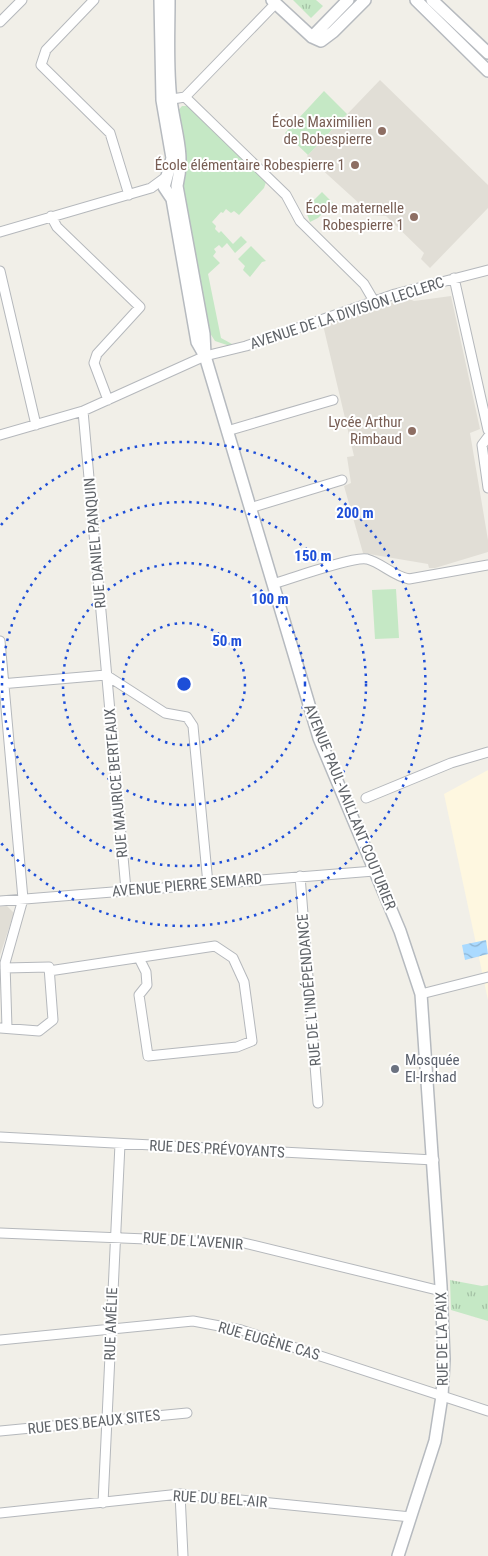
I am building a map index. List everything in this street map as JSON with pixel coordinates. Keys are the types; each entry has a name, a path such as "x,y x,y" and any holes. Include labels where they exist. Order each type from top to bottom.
{"street":[{"path":"0,22 22,0"},
{"path":"94,0 46,50 41,66 110,133 129,195"},
{"path":"160,0 166,100 172,158 164,187 170,194 174,210 198,342 205,356"},
{"path":"169,0 166,100 182,153 181,171 177,186 204,334 205,356"},
{"path":"312,37 348,0"},
{"path":"166,100 185,97 274,2 318,41 324,40 365,0"},
{"path":"416,0 488,72"},
{"path":"432,0 488,53"},
{"path":"185,97 286,196 300,220 364,284 374,301"},
{"path":"151,188 175,166 181,171"},
{"path":"0,232 151,188 166,190 174,189 177,186"},
{"path":"51,216 57,227 140,307 97,354 94,363 108,400"},
{"path":"0,270 36,425"},
{"name":"AVENUE DE LA DIVISION LECLERC","path":"0,435 83,410 205,356 246,346 374,301 488,270"},
{"path":"454,278 488,430"},
{"name":"AVENUE PAUL-VAILLANT COUTURIER","path":"205,356 319,738 413,965 421,994 431,1116"},
{"path":"228,431 334,400"},
{"name":"RUE DANIEL PANQUIN","path":"83,410 106,675"},
{"path":"488,437 482,445 488,488"},
{"path":"250,508 342,480"},
{"path":"273,584 361,558 377,564 400,578 409,579 488,565"},
{"path":"0,641 2,684 24,899 5,968 4,1028 39,1031 53,1020 49,967 5,968"},
{"path":"2,684 106,675 165,713 186,718 193,726 208,884"},
{"name":"RUE MAURICE BERTEAUX","path":"106,675 126,890"},
{"path":"366,798 451,764 488,752"},
{"name":"AVENUE PIERRE SEMARD","path":"0,901 374,871"},
{"name":"RUE DE L'INDÉPENDANCE","path":"300,876 318,1103"},
{"path":"49,971 215,946 233,958 244,982 252,1041 237,1047 148,1056 139,995 147,985 146,972 139,958"},
{"path":"421,994 488,977"},
{"name":"RUE DE LA PAIX","path":"398,1556 435,1441 442,1396 444,1359 431,1116"},
{"name":"RUE DES PRÉVOYANTS","path":"0,1137 434,1160"},
{"name":"RUE AMÉLIE","path":"103,1503 120,1144"},
{"name":"RUE DE L'AVENIR","path":"0,1233 115,1236 244,1243 441,1291"},
{"name":"RUE EUGÈNE CAS","path":"0,1340 193,1322 241,1330 488,1411"},
{"name":"RUE DES BEAUX SITES","path":"0,1431 187,1413"},
{"path":"180,1494 183,1556"},
{"name":"RUE DU BEL-AIR","path":"0,1513 180,1494 411,1517"}],"shaded area":[{"name":"École Maximilien de Robespierre","path":"380,80 488,185 488,208 430,268 421,259 424,253 386,216 372,215 307,156"},
{"name":"Lycée Arthur Rimbaud","path":"403,296 414,301 451,296 480,429 470,433 488,540 488,552 435,568 429,568 428,564 363,553 344,486 351,483 347,457 354,456 323,325 345,319 347,316 369,308 374,309 397,301"},
{"path":"488,770 488,1000 444,794"},
{"path":"7,906 14,913 0,955 0,907"}],"green space":[{"path":"293,0 316,0 323,6 311,18"},
{"path":"324,91 347,114 308,155 285,133"},
{"path":"182,106 189,106 266,182 264,188 239,215 234,211 231,213 226,209 212,222 216,226 215,229 219,233 221,231 233,244 241,236 247,242 235,253 227,243 222,248 219,245 214,249 216,252 213,256 220,263 208,274 221,338 232,344 230,346 215,341 208,330 181,182 176,113"},
{"path":"322,192 333,203 318,218 310,222 305,209"},
{"path":"251,246 266,261 262,262 250,277 243,270 245,266 238,259"},
{"path":"396,589 399,638 375,639 372,590"},
{"path":"450,1280 482,1286 488,1285 488,1321 451,1310"}],"water":[{"path":"486,940 488,954 465,960 462,945"}],"place":[{"name":"École Maximilien de Robespierre","path":"382,131"},
{"name":"École élémentaire Robespierre 1","path":"355,165"},
{"name":"École maternelle Robespierre 1","path":"414,217"},
{"name":"Lycée Arthur Rimbaud","path":"412,431"},
{"name":"Mosquée El-Irshad","path":"395,1069"}]}
